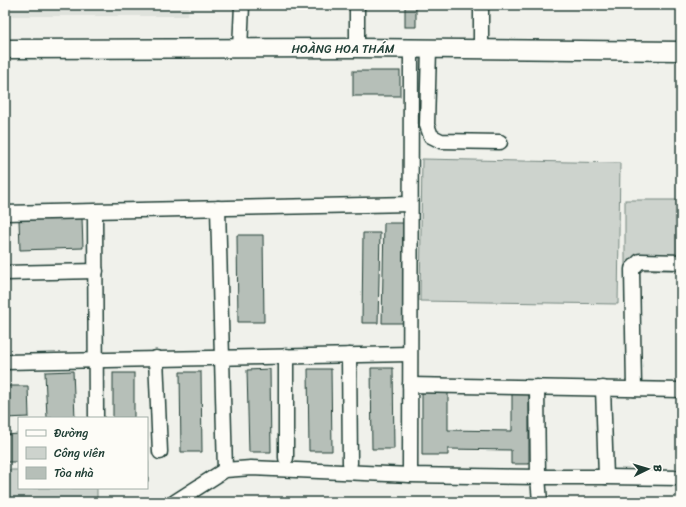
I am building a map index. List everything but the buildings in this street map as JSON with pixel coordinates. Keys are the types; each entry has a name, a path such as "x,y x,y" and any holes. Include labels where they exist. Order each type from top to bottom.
{"main road":[{"name":"HOÀNG HOA THÁM","path":"5,49 357,48 681,51"}],"street":[{"path":"240,49 242,5"},
{"path":"357,5 357,48"},
{"path":"481,5 481,49"},
{"path":"410,475 409,354 411,49"},
{"path":"429,49 427,125 432,136 436,140 500,142"},
{"path":"5,213 410,204"},
{"path":"218,208 225,470"},
{"path":"95,212 96,417"},
{"path":"634,389 632,269 640,261 681,262"},
{"path":"5,272 96,271"},
{"path":"5,362 409,354"},
{"path":"349,355 350,463"},
{"path":"286,356 286,458"},
{"path":"156,358 160,452"},
{"path":"410,385 681,390"},
{"path":"537,387 538,478 540,502"},
{"path":"603,388 606,476"},
{"path":"175,502 225,470 251,468 410,475 538,478 606,476 681,478"}],"shaded area":[{"path":"9,5 189,5 188,16 9,16"}],"green space":[{"path":"422,159 620,163 618,304 420,301"},
{"path":"625,200 681,200 681,270 625,270"},
{"path":"5,470 18,470 18,489 97,489 97,502 5,502"}]}
